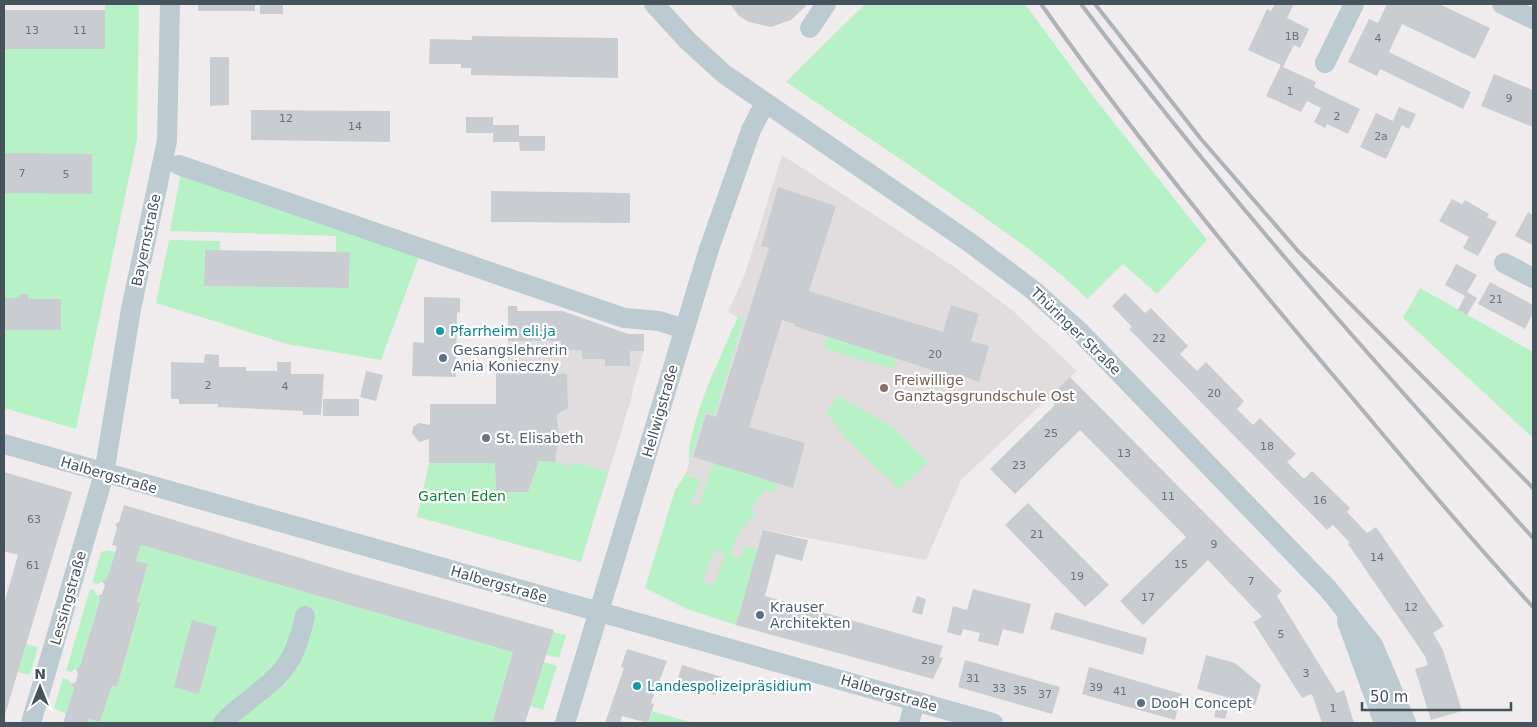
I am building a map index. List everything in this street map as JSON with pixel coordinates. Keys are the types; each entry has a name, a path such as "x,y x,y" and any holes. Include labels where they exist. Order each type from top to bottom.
{"street":[{"name":"Bayernstraße","path":"104,474 131,309 167,141 170,4"},
{"name":"Thüringer Straße","path":"654,4 688,41 724,74 970,242 1034,290 1080,332 1328,589 1373,645 1406,723"},
{"path":"810,28 826,4"},
{"path":"1325,63 1354,4"},
{"path":"1502,4 1533,19"},
{"name":"Hellwigstraße","path":"565,723 709,249 748,139 765,103"},
{"path":"179,165 624,318 659,321 684,329"},
{"path":"1504,263 1533,278"},
{"name":"Halbergstraße","path":"4,444 104,474 993,723"},
{"name":"Lessingstraße","path":"32,723 104,474"},
{"name":"Thüringer Straße","path":"1343,610 1384,723"},
{"path":"223,723 272,683 284,670 292,658 305,616"},
{"path":"909,723 915,701"}],"shaded area":[{"name":"Freiwillige Ganztagsgrundschule Ost","path":"782,155 953,266 1012,310 1077,371 961,480 926,560 764,530 746,590 667,584 697,478 685,475 689,464 689,446 700,410 738,317 728,312 745,274"},
{"path":"508,306 517,306 518,311 562,311 628,334 644,334 644,351 600,501 539,461 555,462 559,423 555,407 540,407 528,373 508,373"}],"green space":[{"path":"105,4 139,4 137,140 76,429 4,408 4,49 104,49"},
{"path":"865,4 1025,4 1092,95 1207,240 1157,294 1123,264 1087,299 1047,263 1018,241 786,82"},
{"path":"181,172 420,254 381,360 287,344 156,303 169,240 220,241 220,251 205,251 204,286 349,288 350,252 336,252 336,236 170,231"},
{"path":"1420,288 1533,352 1533,438 1403,318"},
{"path":"738,316 744,319 715,415 706,412 689,464 690,446 700,408"},
{"path":"827,337 897,359 894,369 824,349"},
{"path":"839,396 895,429 928,462 899,489 847,440 826,411"},
{"name":"Garten Eden","path":"539,461 555,462 572,467 574,462 608,472 581,562 417,517 429,463 495,463 496,500 507,500 507,492 528,492"},
{"path":"713,463 780,484 771,493 766,490 751,509 756,513 737,536 733,548 731,555 740,558 745,546 758,549 736,625 687,609 645,588 675,490 685,475 700,479 694,499 692,498 690,503 699,506","holes":["714,550 725,553 714,585 703,581"]},
{"path":"141,545 513,652 492,723 87,723 89,719 100,722 112,686 117,687 141,604 137,602 148,565 136,561"},
{"path":"107,550 115,552 107,579 97,584 92,583 101,552"},
{"path":"90,589 94,590 100,600 80,666 71,672 66,671"},
{"path":"553,632 566,635 559,658 546,655"},
{"path":"26,644 38,647 30,675 18,672"},
{"path":"544,662 557,666 543,710 530,706"},
{"path":"63,678 69,680 74,688 66,714 54,708"},
{"path":"652,711 694,723 648,723"}],"building":[{"path":"198,4 255,4 255,11 198,11"},
{"path":"260,4 283,4 283,14 260,14"},
{"path":"730,4 808,4 791,20 771,27 749,22 739,16"},
{"path":"1275,4 1294,4 1287,18 1309,29 1300,48 1294,45 1283,67 1316,82 1314,87 1360,109 1348,134 1327,124 1325,128 1314,122 1321,108 1307,101 1301,112 1266,96 1281,65 1248,50 1267,9 1271,11"},
{"path":"1387,4 1439,4 1490,28 1475,59 1402,24 1389,52 1471,92 1463,109 1380,69 1377,76 1348,62 1369,19 1378,23"},
{"path":"4,10 105,10 105,49 4,49"},
{"path":"472,36 618,38 618,78 471,75 471,68 461,68 461,64 429,64 430,39 472,40"},
{"path":"210,57 229,57 229,105 210,106"},
{"path":"1494,74 1533,90 1533,127 1481,106"},
{"path":"1399,107 1416,114 1409,129 1402,125 1386,159 1360,147 1376,113 1393,121"},
{"path":"251,110 390,111 390,142 251,140"},
{"path":"466,117 493,117 493,125 519,125 519,136 545,136 545,151 520,151 519,142 493,142 493,133 466,133"},
{"path":"4,153 92,154 92,194 4,193"},
{"path":"778,187 836,206 809,291 943,332 951,305 979,314 971,341 989,346 979,382 960,375 956,385 930,376 932,370 794,326 795,324 782,320 749,427 805,443 793,488 693,457 706,414 716,417 769,248 761,246"},
{"path":"491,191 630,193 630,223 491,222"},
{"path":"1452,199 1462,204 1465,200 1489,214 1487,217 1497,222 1478,256 1463,248 1469,237 1439,221"},
{"path":"1528,212 1533,215 1533,245 1515,236"},
{"path":"205,250 350,252 349,288 204,286"},
{"path":"1456,264 1477,275 1467,292 1477,298 1467,315 1458,310 1465,296 1445,285"},
{"path":"1490,282 1533,305 1533,313 1525,329 1478,304"},
{"path":"1125,293 1145,313 1151,308 1188,346 1180,354 1197,371 1206,362 1244,401 1237,409 1253,425 1260,418 1296,454 1287,462 1304,479 1312,471 1350,508 1347,512 1367,533 1376,527 1444,626 1433,633 1443,650 1462,711 1431,720 1415,669 1428,665 1425,656 1348,544 1350,543 1333,525 1327,530 1129,329 1132,327 1112,306"},
{"path":"20,294 28,294 28,299 61,299 61,330 4,330 4,298 19,298"},
{"name":"Pfarrheim eli.ja","path":"424,297 460,298 460,313 457,312 456,377 412,376 413,342 424,343"},
{"path":"508,306 517,306 517,311 562,311 628,334 644,334 644,351 630,351 630,366 605,366 605,359 582,359 582,350 561,350 561,341 508,341"},
{"path":"205,354 219,355 219,367 246,367 246,371 277,371 277,362 291,362 291,374 324,374 321,415 303,415 303,411 218,407 218,404 179,404 179,399 171,399 171,362 204,363"},
{"path":"366,371 383,375 376,401 360,397"},
{"name":"St. Elisabeth","path":"496,373 567,374 568,408 557,414 559,434 555,462 539,461 528,492 507,492 507,500 496,500 495,463 429,463 429,439 419,442 412,433 413,427 419,423 430,425 430,404 496,404"},
{"path":"1070,377 1282,591 1277,596 1337,693 1344,690 1354,723 1322,723 1311,694 1302,698 1253,622 1262,617 1208,560 1143,625 1120,601 1186,537 1080,430 1015,494 990,469 1055,405 1048,398"},
{"path":"323,399 359,399 359,416 323,416"},
{"path":"4,472 72,492 4,718 4,604 18,555 4,551"},
{"path":"1028,503 1109,585 1085,607 1005,525"},
{"path":"124,505 350,573 554,630 525,723 492,723 513,652 141,545 136,561 148,564 137,602 141,603 117,687 112,686 100,722 89,719 87,723 63,723 74,688 71,684 76,682 78,674 76,669 80,666 100,600 98,596 102,594 105,585 102,581 107,579 117,546 112,545 117,528 115,524 119,522"},
{"path":"763,530 808,540 802,561 776,554 765,596 943,646 939,657 943,658 933,679 736,625"},
{"path":"973,589 1031,604 1023,634 1003,629 998,646 978,641 980,633 963,629 961,636 947,632 953,606 967,610"},
{"path":"917,596 926,599 922,615 912,612"},
{"path":"1055,612 1147,638 1143,655 1050,629"},
{"path":"192,620 217,627 199,694 174,687"},
{"name":"Landespolizeipräsidium","path":"627,649 667,661 651,703 654,704 648,723 622,716 620,723 605,723 624,668 621,667"},
{"path":"1206,655 1235,663 1261,685 1255,705 1197,689"},
{"path":"965,660 1060,687 1052,714 958,687"},
{"path":"682,665 722,677 716,695 676,684"},
{"path":"1089,667 1182,694 1175,720 1082,694"},
{"path":"1219,698 1230,701 1225,719 1214,717"}],"railway":[{"path":"1041,4 1113,103 1226,247 1414,471 1533,607"},
{"path":"1081,4 1134,74 1244,210 1416,408 1533,538"},
{"path":"1095,4 1201,139 1298,251 1533,488"}],"place":[{"name":"Pfarrheim eli.ja","path":"440,331"},
{"name":"Gesangslehrerin Ania Konieczny","path":"443,358"},
{"name":"Freiwillige Ganztagsgrundschule Ost","path":"884,388"},
{"name":"St. Elisabeth","path":"486,438"},
{"name":"Krauser Architekten","path":"760,615"},
{"name":"Landespolizeipräsidium","path":"637,686"},
{"name":"DooH Concept","path":"1141,703"}]}
